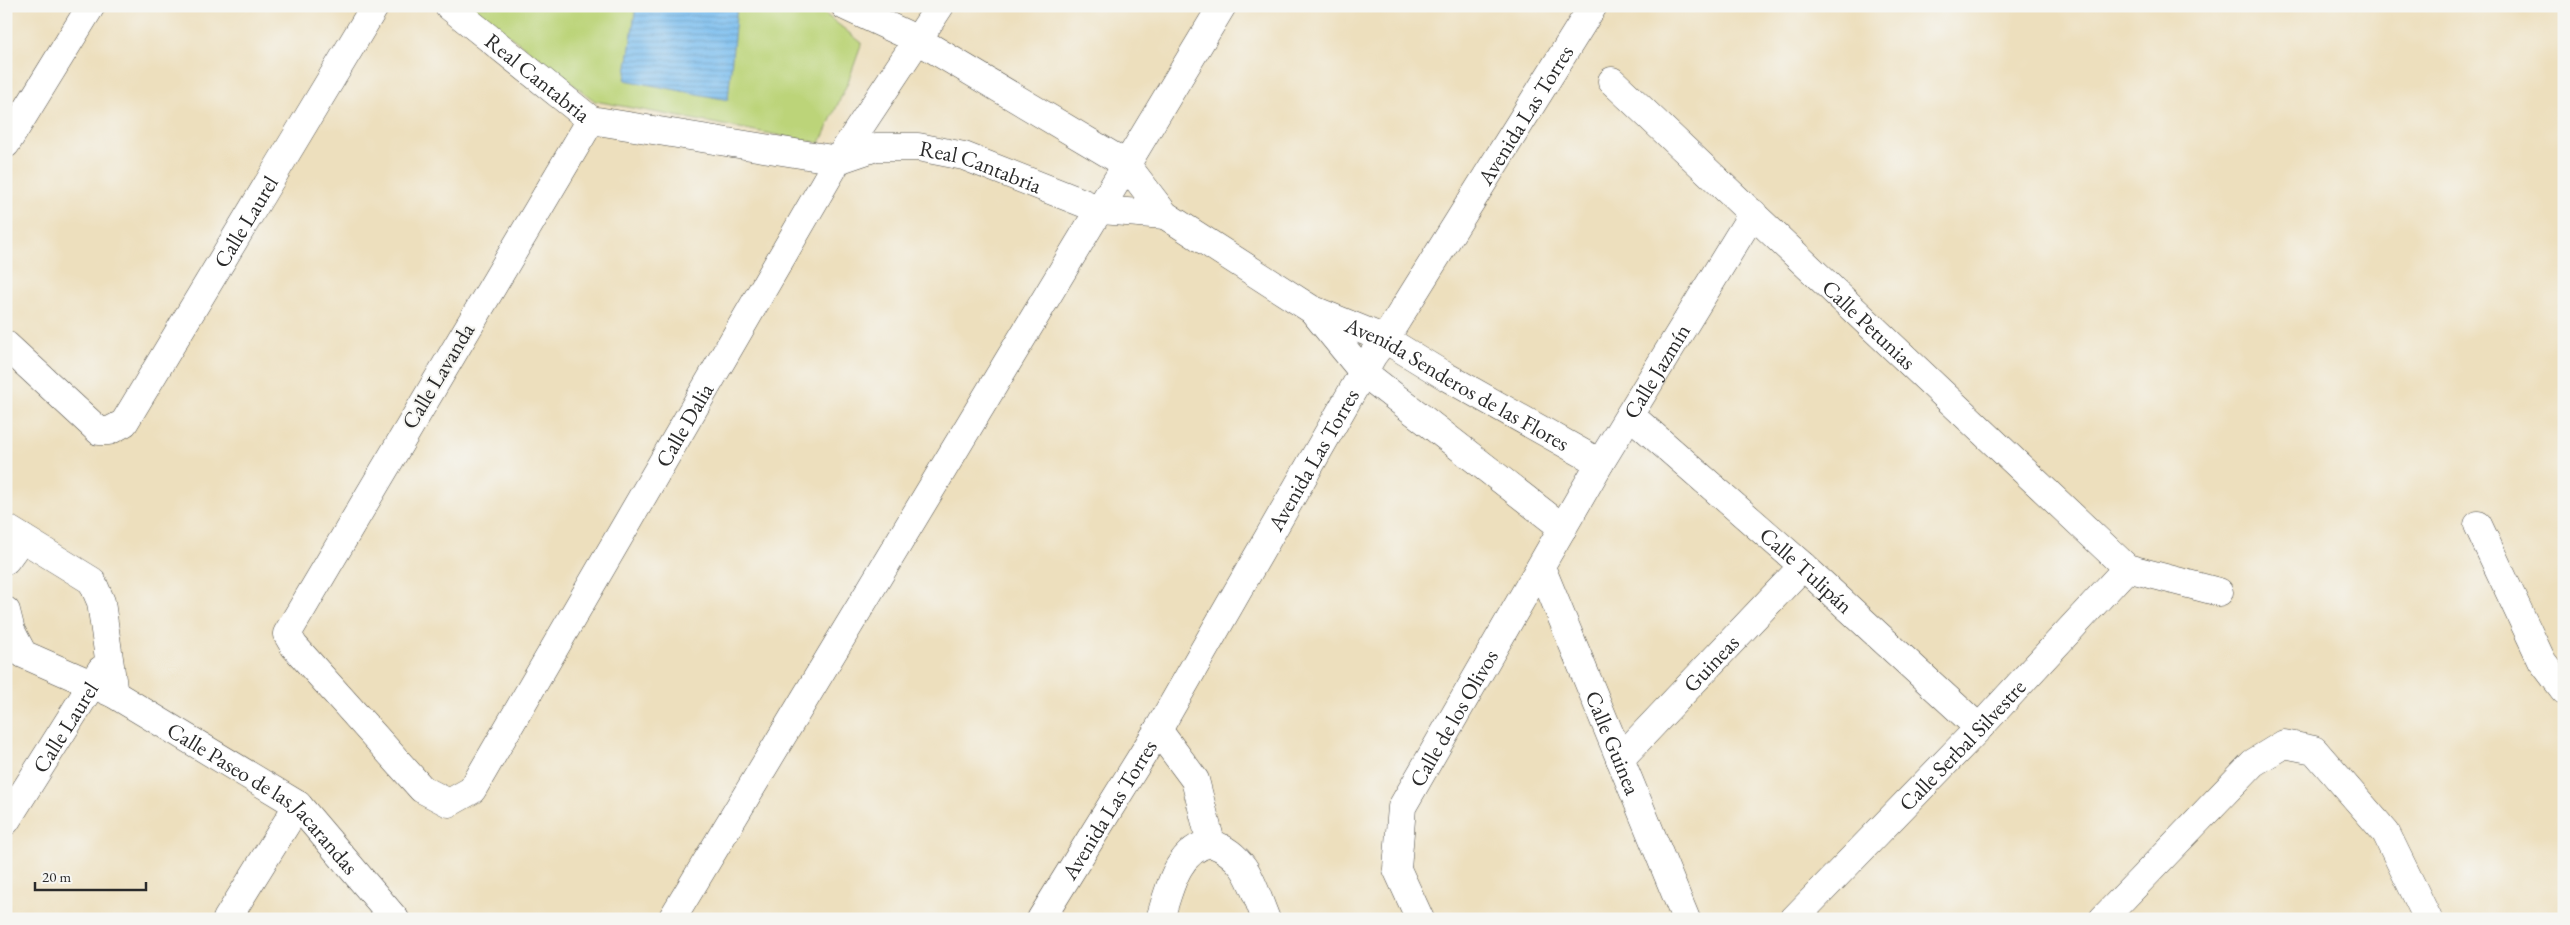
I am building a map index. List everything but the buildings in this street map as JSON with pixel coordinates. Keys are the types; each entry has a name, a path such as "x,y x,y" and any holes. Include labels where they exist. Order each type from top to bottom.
{"street":[{"path":"6,144 91,6"},
{"name":"Calle Laurel","path":"6,345 99,431 109,431 124,423 375,6"},
{"name":"Real Cantabria","path":"449,6 591,120 838,160 876,147 927,149 982,163 1100,210 1165,215"},
{"path":"845,6 918,40 1126,164 1165,215"},
{"name":"Calle Dalia","path":"449,802 472,790 838,160 940,6"},
{"path":"672,919 1222,6"},
{"name":"Avenida Las Torres","path":"1041,919 1158,730 1363,372 1593,6"},
{"name":"Calle Petunias","path":"1612,81 2127,568"},
{"name":"Calle Lavanda","path":"449,802 422,789 294,646 287,634 591,120"},
{"name":"Calle Jazmín","path":"1563,528 1753,213"},
{"name":"Avenida Senderos de las Flores","path":"1165,215 1311,309 1385,339 1447,377 1600,464"},
{"name":"Avenida Senderos de las Flores","path":"1311,309 1363,372 1563,528"},
{"name":"Calle Tulipán","path":"1630,415 1802,566 1979,728"},
{"path":"2478,525 2542,661 2564,690"},
{"name":"Calle de los Olivos","path":"1420,919 1397,869 1402,807 1563,528"},
{"path":"6,560 14,533"},
{"name":"Calle Laurel","path":"6,821 103,690 109,658 101,602 92,581 14,533"},
{"name":"Guineas","path":"1620,759 1802,566"},
{"name":"Calle Guinea","path":"1542,567 1686,919"},
{"path":"2127,568 2219,592"},
{"name":"Calle Serbal Silvestre","path":"1794,919 1979,728 2127,568"},
{"name":"Calle Paseo de las Jacarandas","path":"6,611 11,631 23,654 103,690 298,805 395,919"},
{"path":"1158,730 1195,780 1211,843"},
{"path":"2103,919 2253,763 2284,744 2314,750 2386,833 2428,919"},
{"path":"227,919 298,805"},
{"path":"1160,919 1173,877 1191,852 1199,845 1211,843 1226,849 1237,857 1266,919"}],"green space":[{"path":"470,6 815,6 862,43 848,82 820,143 595,101"}],"water":[{"path":"636,6 737,6 728,100 625,80"}]}
